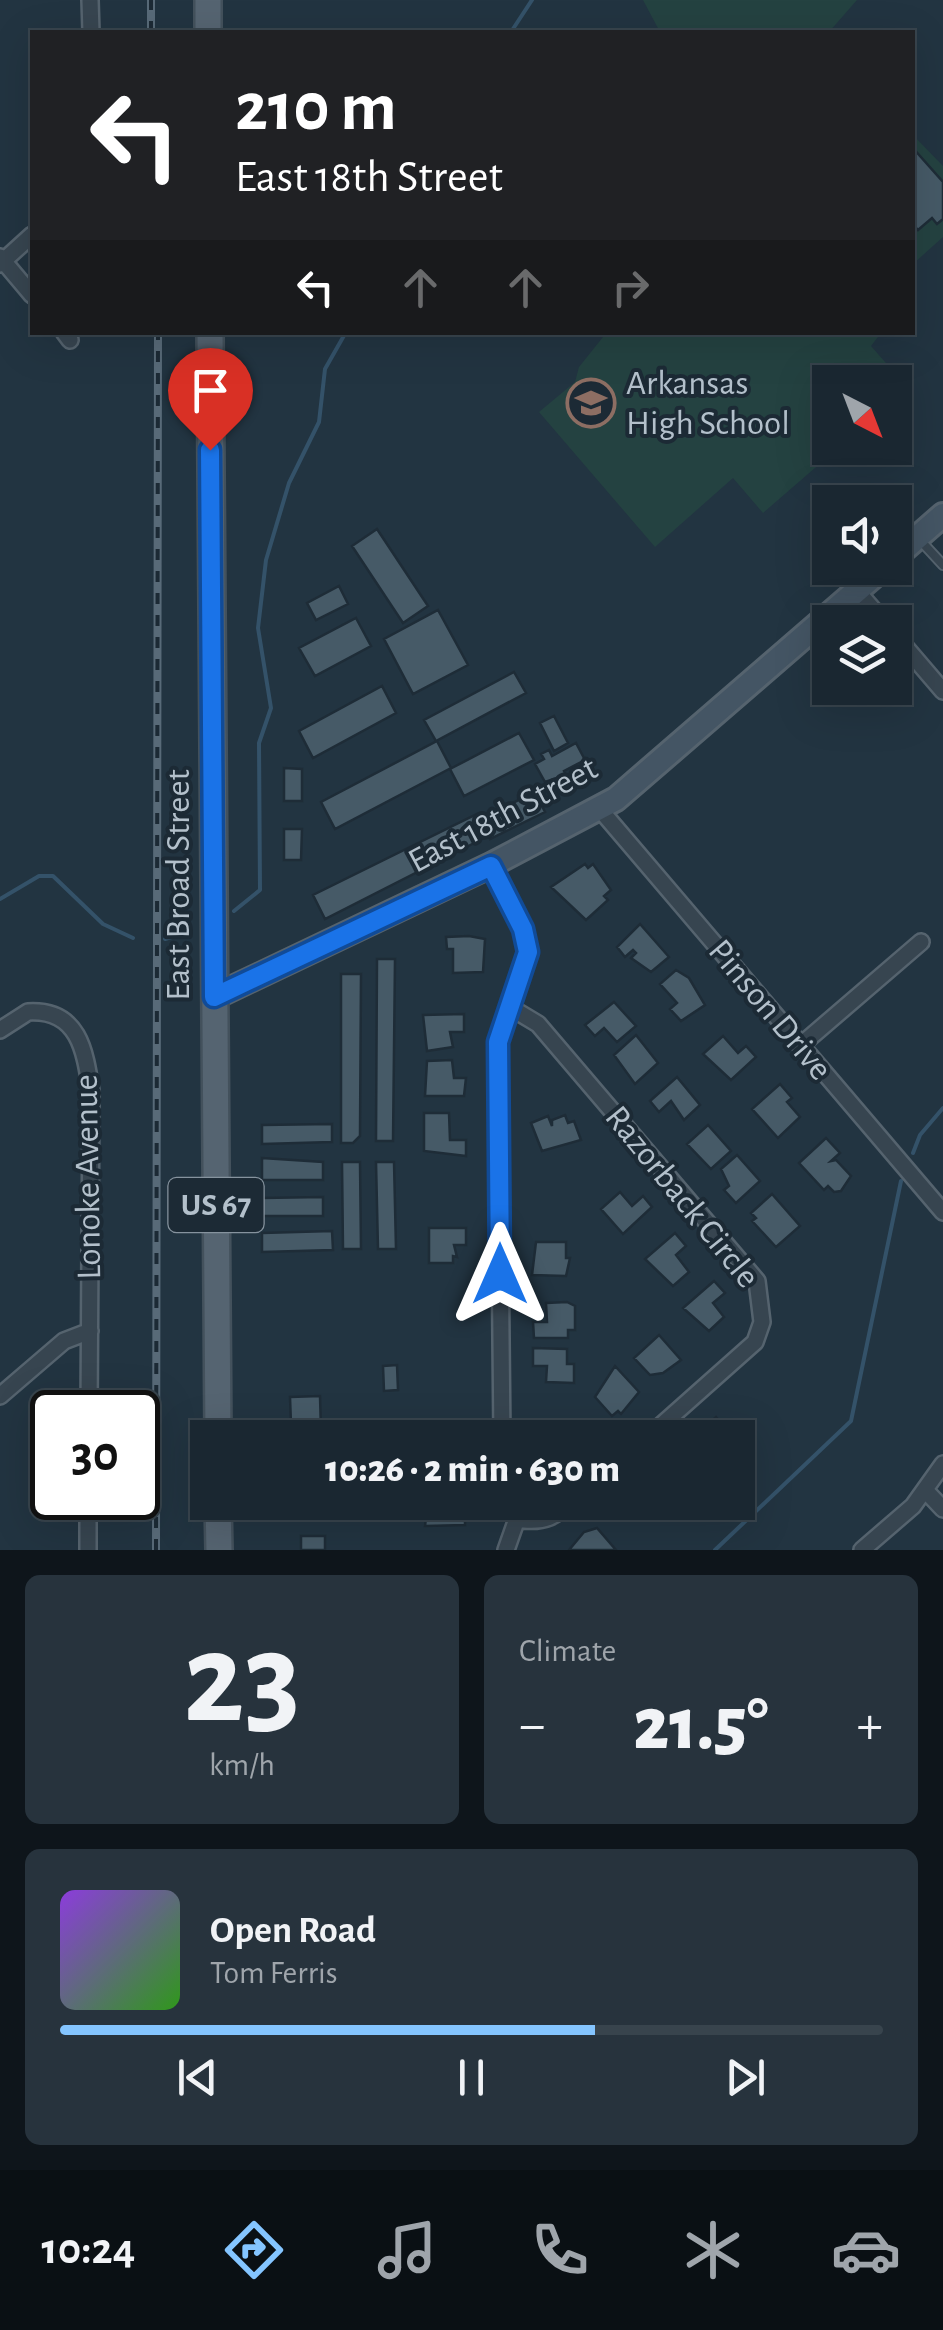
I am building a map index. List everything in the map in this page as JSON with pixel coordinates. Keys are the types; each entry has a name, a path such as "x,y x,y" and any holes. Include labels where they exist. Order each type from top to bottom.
{"main road":[{"path":"208,0 208,30"},
{"name":"East Broad Street","path":"210,335 218,1420"},
{"path":"218,1520 218,1550"}],"street":[{"path":"90,0 92,30"},
{"path":"30,237 1,260 30,293"},
{"path":"912,542 943,514"},
{"name":"East 18th Street","path":"214,997 491,866 616,799 864,585"},
{"path":"857,591 869,605"},
{"path":"912,655 943,691"},
{"name":"Pinson Drive","path":"598,807 943,1212"},
{"path":"491,866 523,929 528,952 498,1042 502,1420"},
{"path":"800,1046 921,942"},
{"name":"Razorback Circle","path":"508,1006 538,1024 757,1281 762,1322 755,1342 667,1420"},
{"name":"Lonoke Avenue","path":"0,1030 35,1011 64,1019 80,1036 92,1091 89,1390"},
{"path":"0,1396 64,1341 90,1331"},
{"path":"862,1550 926,1491 943,1464"},
{"path":"926,1491 943,1509"},
{"path":"88,1520 88,1550"},
{"path":"506,1550 511,1520"}],"lane":[{"path":"918,537 943,565"}],"green space":[{"path":"643,0 857,0 831,30 659,30"},
{"path":"915,137 943,166 943,237 915,262"},
{"path":"602,335 879,335 871,346 888,365 812,365 812,465 818,465 763,513 733,478 655,547 539,412 575,382 579,367"}],"building":[{"path":"915,150 943,182 943,219 937,224 932,218 918,230"},
{"path":"377,529 428,606 403,623 352,546"},
{"path":"339,586 348,604 316,620 307,603"},
{"path":"438,610 468,665 413,694 384,639"},
{"path":"356,618 371,646 315,676 299,648"},
{"path":"514,672 526,693 436,741 424,720"},
{"path":"382,686 396,713 313,758 299,731"},
{"path":"554,716 568,743 554,751 540,723"},
{"path":"519,733 534,760 464,796 450,769"},
{"path":"437,741 451,768 335,829 321,802"},
{"path":"576,743 585,760 564,771 566,775 545,782 535,764 544,759 541,754 549,750 552,756"},
{"path":"284,768 302,769 302,801 284,801"},
{"path":"535,792 545,812 490,839 480,819"},
{"path":"477,814 488,836 325,919 313,895"},
{"path":"284,829 302,829 301,860 284,860"},
{"path":"585,864 588,868 593,864 611,890 604,896 608,900 586,920 551,887"},
{"path":"640,924 669,957 651,972 631,958 636,953 633,950 625,957 617,947"},
{"path":"446,937 485,939 483,972 453,973 453,949 447,949"},
{"path":"377,959 395,959 393,1141 376,1141"},
{"path":"676,970 689,978 705,1005 681,1021 670,1009 677,1003 660,984"},
{"path":"341,974 361,974 360,1136 353,1143 341,1143"},
{"path":"614,1002 636,1026 617,1042 604,1028 595,1036 585,1025"},
{"path":"464,1014 464,1032 450,1032 453,1047 427,1051 423,1015"},
{"path":"636,1035 658,1063 635,1084 614,1055"},
{"path":"723,1036 738,1053 746,1046 756,1057 731,1080 703,1054"},
{"path":"452,1060 454,1078 466,1078 464,1096 425,1096 427,1061"},
{"path":"677,1077 700,1105 684,1120 671,1101 659,1112 650,1101"},
{"path":"780,1084 792,1098 787,1102 800,1117 778,1138 752,1109"},
{"path":"424,1113 449,1113 450,1140 466,1140 466,1156 424,1151"},
{"path":"565,1115 568,1123 574,1121 581,1140 542,1151 531,1123 548,1116 552,1126 552,1120"},
{"path":"332,1124 332,1142 262,1144 262,1125"},
{"path":"708,1125 731,1151 711,1169 687,1144"},
{"path":"826,1138 840,1153 831,1161 836,1160 851,1176 841,1191 834,1192 828,1186 824,1190 799,1163"},
{"path":"737,1155 760,1181 736,1203 724,1190 729,1186 721,1169"},
{"path":"262,1158 323,1162 323,1180 262,1180"},
{"path":"342,1162 360,1162 361,1249 343,1249"},
{"path":"376,1162 394,1162 396,1249 378,1249"},
{"path":"620,1192 632,1206 643,1196 652,1207 623,1234 601,1209"},
{"path":"772,1194 800,1226 776,1247 752,1221 756,1218 751,1213"},
{"path":"323,1197 323,1216 263,1216 262,1198"},
{"path":"429,1228 466,1228 466,1245 454,1245 457,1257 453,1256 453,1263 429,1263"},
{"path":"332,1231 333,1250 262,1252 262,1233"},
{"path":"675,1233 686,1246 676,1255 689,1272 673,1286 645,1259"},
{"path":"536,1242 566,1242 566,1258 570,1258 566,1276 532,1275"},
{"path":"714,1281 725,1293 713,1303 724,1317 709,1331 683,1308"},
{"path":"567,1302 575,1306 575,1330 568,1330 568,1338 534,1338 533,1322 547,1322 546,1303"},
{"path":"659,1335 681,1360 663,1373 650,1375 634,1358"},
{"path":"533,1348 567,1349 567,1364 574,1364 574,1383 546,1382 547,1366 533,1366"},
{"path":"397,1365 398,1390 384,1391 383,1366"},
{"path":"615,1366 639,1392 621,1414 618,1411 612,1416 595,1397"},
{"path":"320,1396 321,1420 291,1420 290,1397"},
{"path":"426,1520 465,1520 465,1525 425,1526"},
{"path":"597,1528 616,1550 569,1550 584,1532"},
{"path":"301,1536 325,1536 325,1550 301,1550"}],"waterway":[{"path":"512,30 532,0"},
{"path":"234,911 260,890 259,743 271,708 258,628 266,560 289,483 319,422 325,369 344,335"},
{"path":"0,899 39,876 53,876 103,924 133,938"},
{"path":"165,939 182,934"},
{"path":"913,1153 920,1135 943,1108"},
{"path":"715,1550 851,1421 901,1181"}],"railway":[{"path":"151,0 151,30"},
{"path":"156,1550 158,335"}],"place":[{"name":"Arkansas High School","path":"591,403"}],"route":[{"path":"210,450 214,997 491,866 523,929 528,952 498,1042 500,1274"}]}
